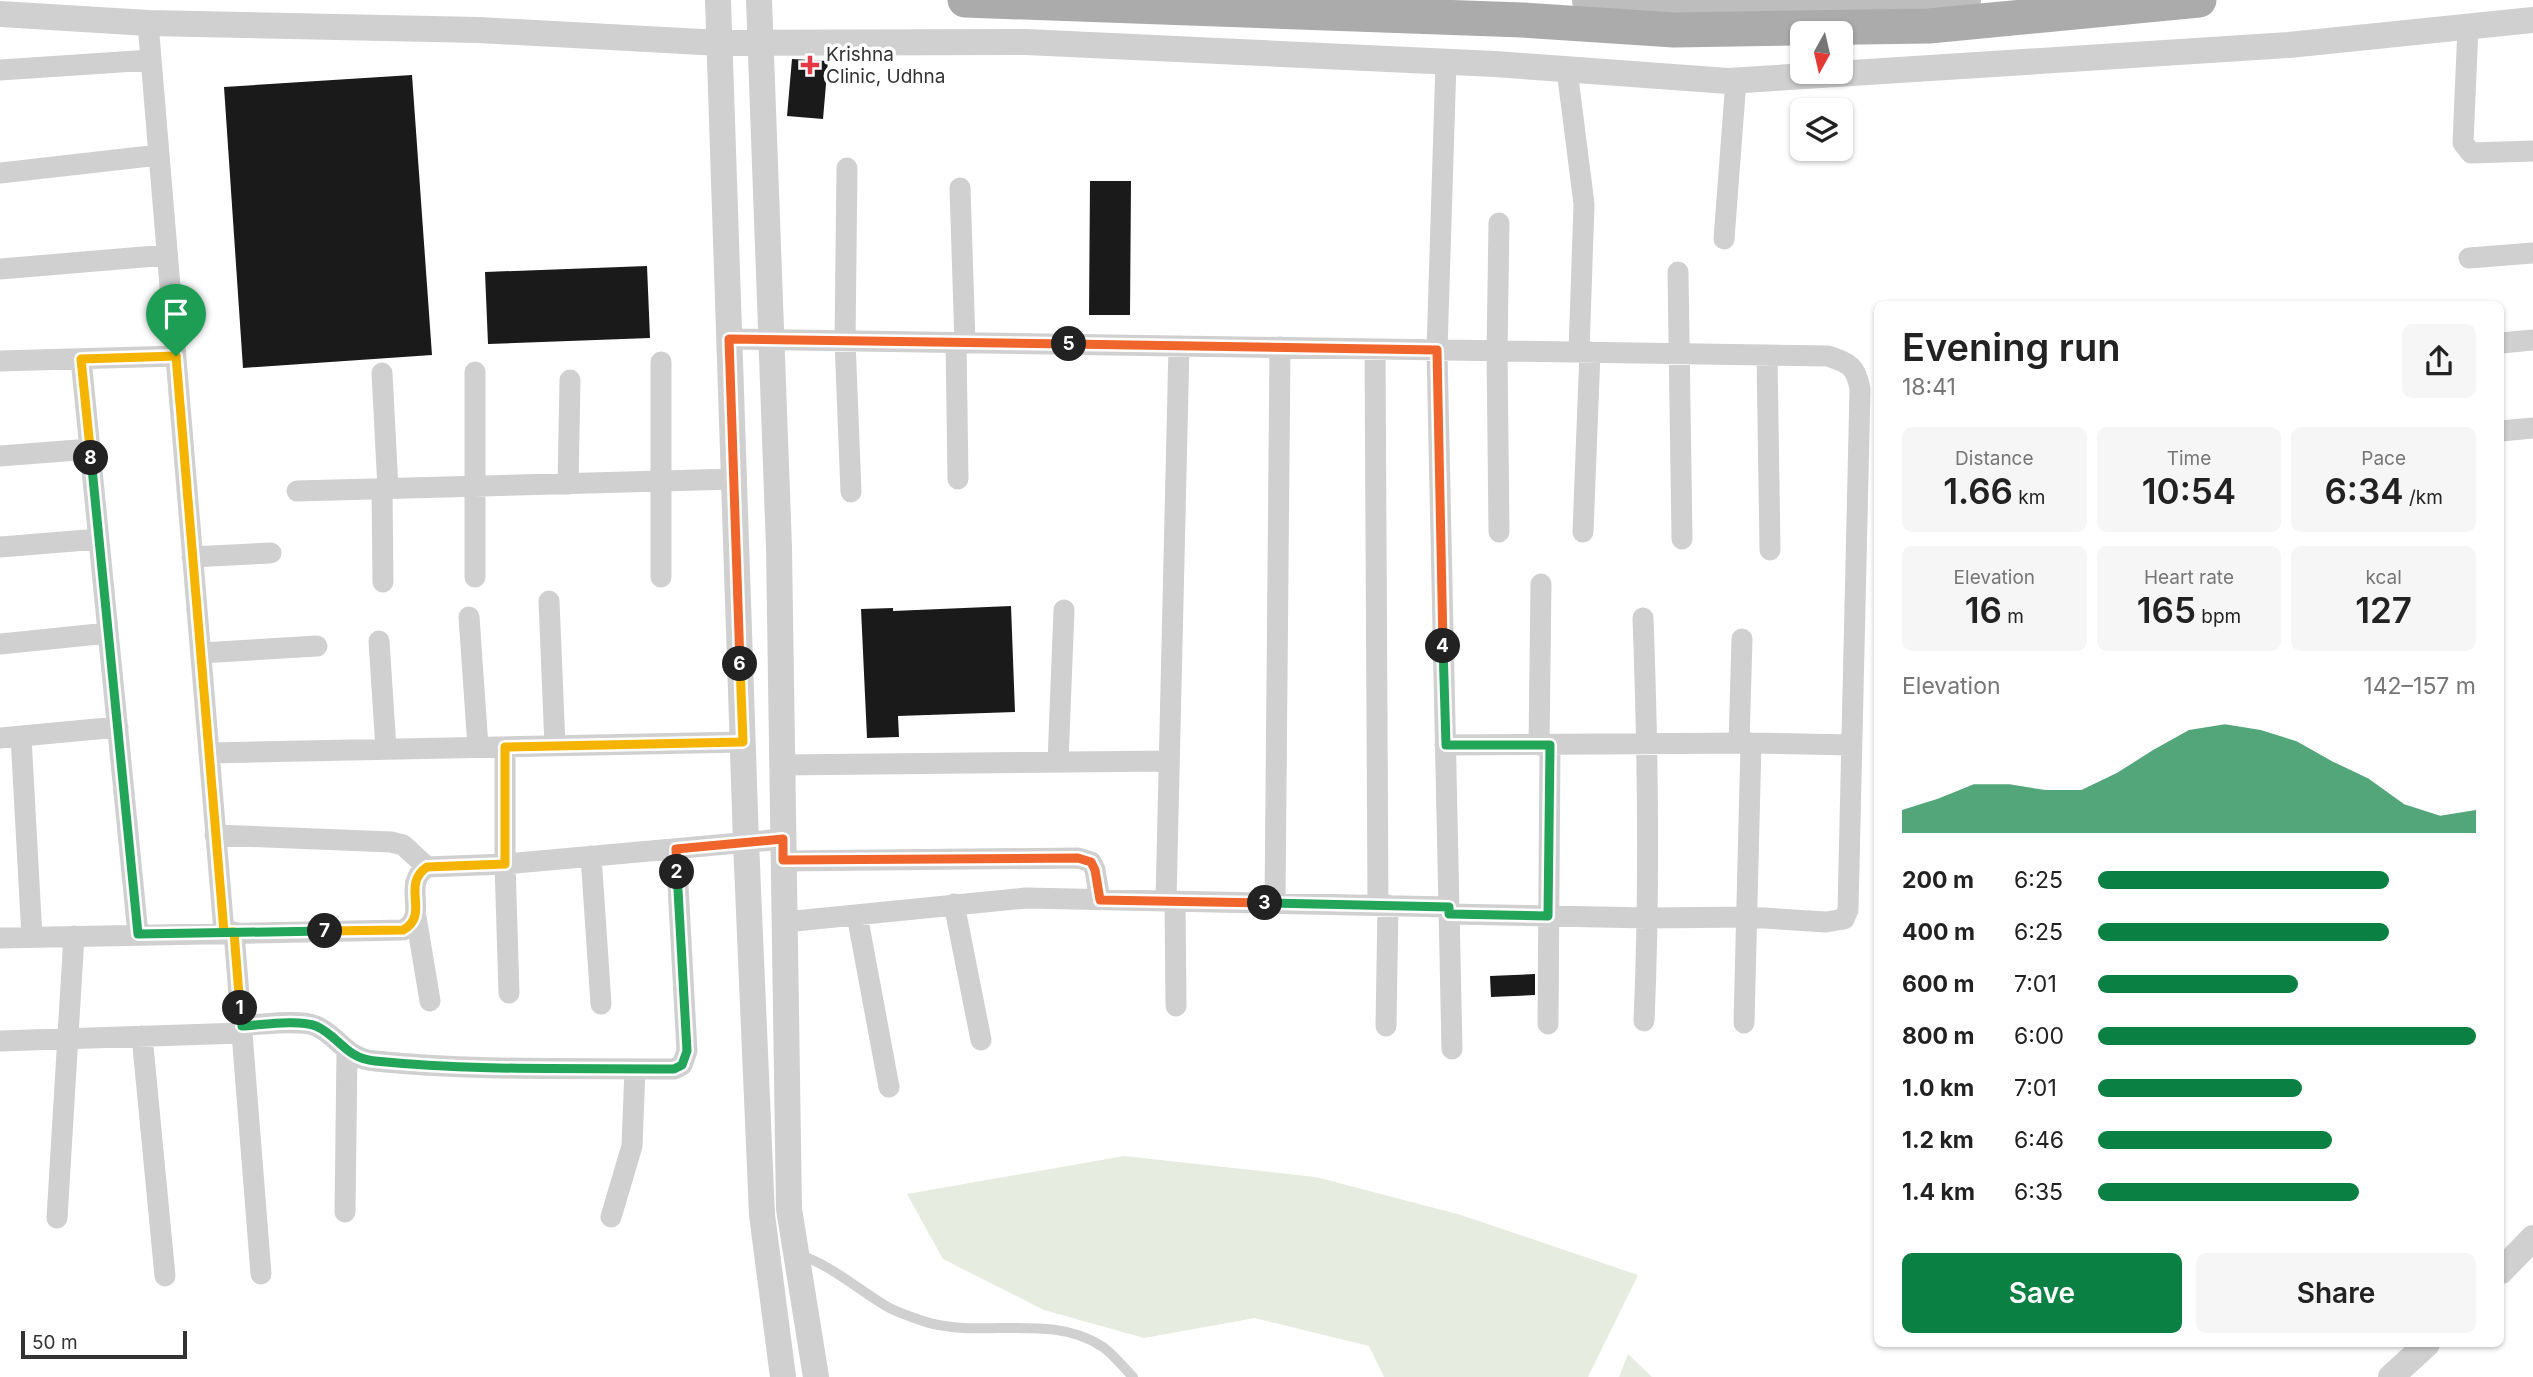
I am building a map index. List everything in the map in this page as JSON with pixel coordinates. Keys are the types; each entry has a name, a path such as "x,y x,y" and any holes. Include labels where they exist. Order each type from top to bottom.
{"main road":[{"path":"965,0 1522,20 1674,30 1929,26 2199,0"},
{"path":"1588,0 1667,8 1931,4 1965,0"}],"street":[{"path":"718,0 746,842 762,1215 783,1377"},
{"path":"759,0 779,548 792,1232 816,1377"},
{"path":"0,14 148,23 479,30 720,43 1026,42 1446,62 1703,81 2289,45 2533,20"},
{"path":"148,23 215,835 242,1029 261,1274"},
{"path":"2468,27 2463,143 2471,153 2533,151"},
{"path":"0,70 152,60"},
{"path":"1446,62 1437,350 1452,1049"},
{"path":"1567,70 1584,204 1584,532"},
{"path":"1724,239 1736,80"},
{"path":"0,173 159,155"},
{"path":"847,168 845,341 851,492"},
{"path":"958,479 960,188"},
{"path":"1499,223 1499,531"},
{"path":"2469,258 2533,253"},
{"path":"0,269 167,255"},
{"path":"1678,272 1682,539"},
{"path":"729,339 1828,356 1845,362 1857,373 1860,389 1848,910 1844,919 1826,922 1748,917 1548,916 1383,905 1026,898 785,922"},
{"path":"2504,342 2533,340"},
{"path":"1176,1006 1170,901 1169,761 1179,346"},
{"path":"1275,903 1280,347"},
{"path":"1375,349 1386,1026"},
{"path":"1767,355 1770,550"},
{"path":"0,361 176,356"},
{"path":"81,359 138,934"},
{"path":"661,577 662,362"},
{"path":"475,372 475,577"},
{"path":"382,373 385,489 383,582"},
{"path":"568,484 570,380"},
{"path":"2504,431 2533,429"},
{"path":"0,456 90,449"},
{"path":"296,491 734,479"},
{"path":"0,547 99,539"},
{"path":"192,557 271,553"},
{"path":"1541,584 1548,1024"},
{"path":"549,601 555,746"},
{"path":"1058,762 1064,610"},
{"path":"469,617 478,747"},
{"path":"1643,618 1648,745 1649,918 1644,1021"},
{"path":"0,644 108,633"},
{"path":"1742,639 1748,917 1744,1023"},
{"path":"379,640 386,749"},
{"path":"201,653 317,646"},
{"path":"32,937 11,737 118,727"},
{"path":"209,753 743,742"},
{"path":"1446,745 1852,745"},
{"path":"505,747 509,993"},
{"path":"782,765 1169,761"},
{"path":"215,835 391,842 414,852 427,867"},
{"path":"430,1001 416,917 415,880 419,872 427,867 505,864 746,842 783,850 1078,858 1091,862 1100,900"},
{"path":"0,1041 142,1036 306,1024 317,1026 347,1052 371,1061 522,1069 674,1069 686,1060 687,1051 676,849"},
{"path":"591,856 601,1004"},
{"path":"954,904 981,1040"},
{"path":"857,915 889,1087"},
{"path":"0,938 403,930 411,926 416,917"},
{"path":"57,1218 74,936"},
{"path":"142,1036 165,1276"},
{"path":"345,1212 347,1052"},
{"path":"611,1217 632,1146 635,1069"},
{"path":"2504,1268 2533,1238"},
{"path":"2391,1377 2424,1347"}],"lane":[{"path":"792,1232 814,1259 888,1307 923,1322 955,1327 1051,1330 1079,1336 1103,1348 1133,1377"}],"shaded area":[{"path":"1124,1156 1316,1177 1461,1215 1638,1275 1588,1377 1384,1377 1369,1346 1255,1318 1144,1338 1044,1310 943,1259 907,1194"},
{"path":"1628,1354 1652,1377 1619,1377"}],"building":[{"path":"792,59 828,61 823,119 787,116"},
{"path":"412,75 432,355 243,368 224,87"},
{"path":"1090,181 1131,181 1130,315 1089,315"},
{"path":"647,266 650,338 488,344 485,272"},
{"path":"1011,606 1015,712 898,716 899,737 867,738 861,609 893,608 893,611"},
{"path":"1535,974 1535,995 1491,997 1490,976"}],"place":[{"name":"Krishna Clinic, Udhna","path":"810,65"}],"route":[{"path":"176,356 81,359 138,934 224,932 403,930 411,926 416,917 415,880 419,872 427,867 505,864 505,747 743,742 729,339 1437,350 1446,745 1550,745 1548,916 1449,914 1449,907 1100,900 1095,870 1091,862 1084,859 783,860 783,839 676,849 687,1051 686,1060 674,1069 522,1069 371,1061 347,1052 317,1026 242,1026 234,932 224,932 176,356"}]}
